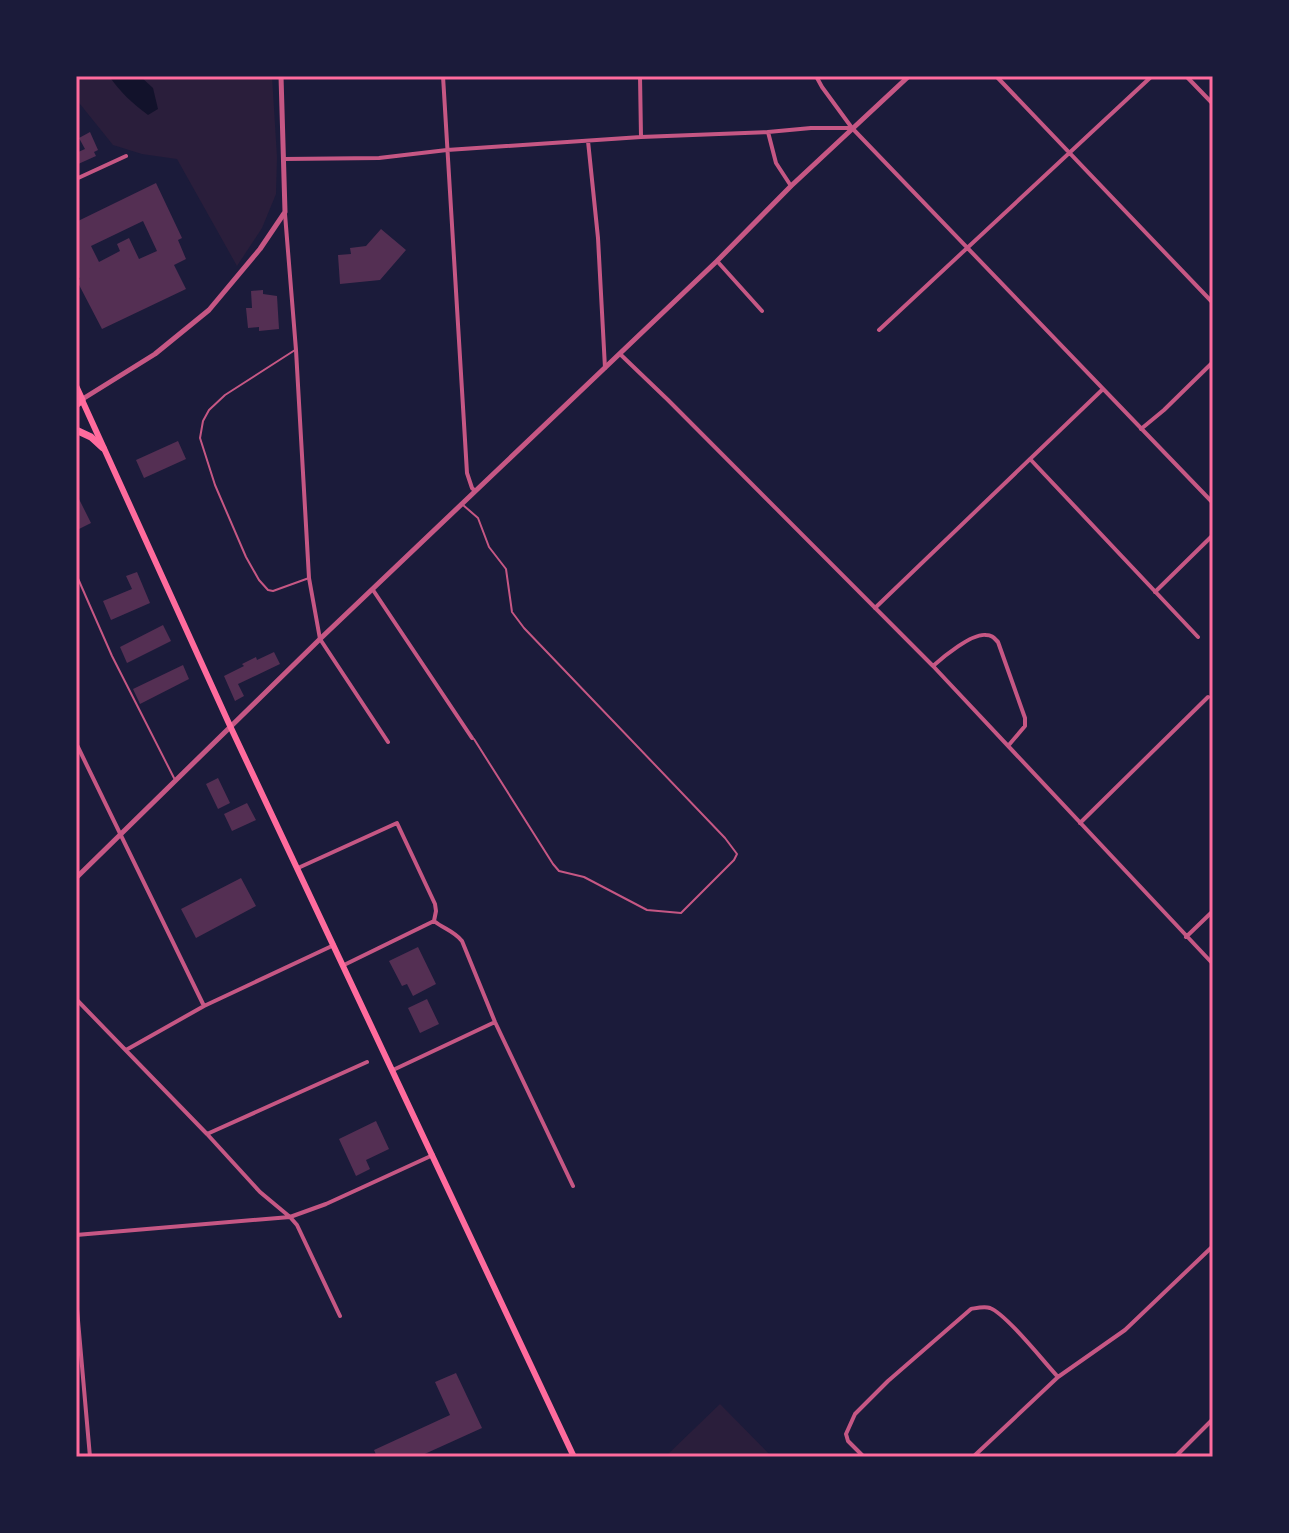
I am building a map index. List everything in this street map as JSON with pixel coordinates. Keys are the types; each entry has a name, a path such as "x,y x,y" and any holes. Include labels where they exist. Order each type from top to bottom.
{"highway":[{"path":"76,387 78,402"},
{"path":"76,430 91,437 103,448"}],"main road":[{"path":"78,402 103,448 231,728 574,1457"}],"street":[{"path":"281,76 285,212 309,578 320,639 388,742"},
{"path":"443,76 467,473 475,491"},
{"path":"640,76 641,137"},
{"path":"816,76 852,128 1213,503"},
{"path":"76,878 320,639 909,76"},
{"path":"996,76 1213,303"},
{"path":"879,330 1152,76"},
{"path":"1186,76 1213,104"},
{"path":"284,159 394,157 447,150 641,137 852,128"},
{"path":"768,132 776,163 791,186"},
{"path":"588,141 598,238 605,368"},
{"path":"76,179 126,156"},
{"path":"78,402 155,354 209,310 255,256 285,212"},
{"path":"717,261 762,311"},
{"path":"620,354 933,666 1213,964"},
{"path":"1141,429 1213,362"},
{"path":"875,608 1103,389"},
{"path":"1030,459 1198,637"},
{"path":"1155,592 1213,535"},
{"path":"373,590 472,738"},
{"path":"933,666 974,637 984,634 998,642 1025,718 1021,733 1008,746"},
{"path":"1080,823 1208,697"},
{"path":"76,743 204,1006"},
{"path":"298,868 397,823 435,904 434,921"},
{"path":"1186,937 1213,911"},
{"path":"344,965 434,921"},
{"path":"434,921 454,932 462,941 495,1022 573,1186"},
{"path":"126,1050 204,1006 334,945"},
{"path":"76,999 260,1192 297,1225 340,1316"},
{"path":"393,1070 495,1022"},
{"path":"207,1134 367,1062"},
{"path":"76,1235 290,1217 433,1155"},
{"path":"973,1457 1058,1377 1125,1330 1213,1246"},
{"path":"76,1298 90,1457"},
{"path":"864,1457 848,1441 846,1434 855,1414 971,1309 987,1307 995,1311 1058,1377"},
{"path":"1175,1457 1213,1419"}],"lane":[{"path":"296,350 225,395 209,410 200,438 215,485 259,580 273,591 309,578"},
{"path":"462,505 478,518 489,547 506,569 512,612 524,628 737,854 681,913 647,910 584,877 559,871 472,738"},
{"path":"76,574 112,656 175,781"}],"shaded area":[{"path":"76,76 272,76 276,194 262,228 237,266 177,159 142,154 113,145 76,99"},
{"path":"109,76 140,76 153,88 158,109 148,115"},
{"path":"720,1404 772,1457 665,1457"}],"building":[{"path":"90,132 98,150 94,152 96,156 76,165 76,153 85,149 79,138"},
{"path":"156,183 182,238 178,240 186,259 174,265 186,289 102,329 77,281 80,279 76,272 76,222","holes":["143,221 157,251 139,259 129,238 117,244 120,251 99,262 91,246"]},
{"path":"381,229 406,250 380,280 340,284 338,255 351,254 350,248 366,246"},
{"path":"263,290 263,294 277,296 279,329 259,331 259,327 248,328 246,308 252,308 251,291"},
{"path":"178,441 186,459 144,478 136,460"},
{"path":"79,499 91,523 77,530 76,500"},
{"path":"137,572 150,603 111,620 103,601 132,589 126,576"},
{"path":"163,625 171,641 127,663 120,647"},
{"path":"274,652 280,664 238,684 244,696 235,701 224,676 256,657 257,660"},
{"path":"183,665 189,679 140,704 133,689"},
{"path":"218,778 230,803 218,809 206,784"},
{"path":"247,803 256,820 232,831 224,814"},
{"path":"241,878 256,906 196,938 181,909"},
{"path":"418,947 436,984 413,996 407,984 402,986 389,961"},
{"path":"427,999 439,1024 420,1033 408,1008"},
{"path":"376,1121 389,1149 366,1160 370,1169 356,1176 339,1139"},
{"path":"456,1373 482,1428 418,1457 377,1457 374,1450 450,1415 435,1382"}]}
